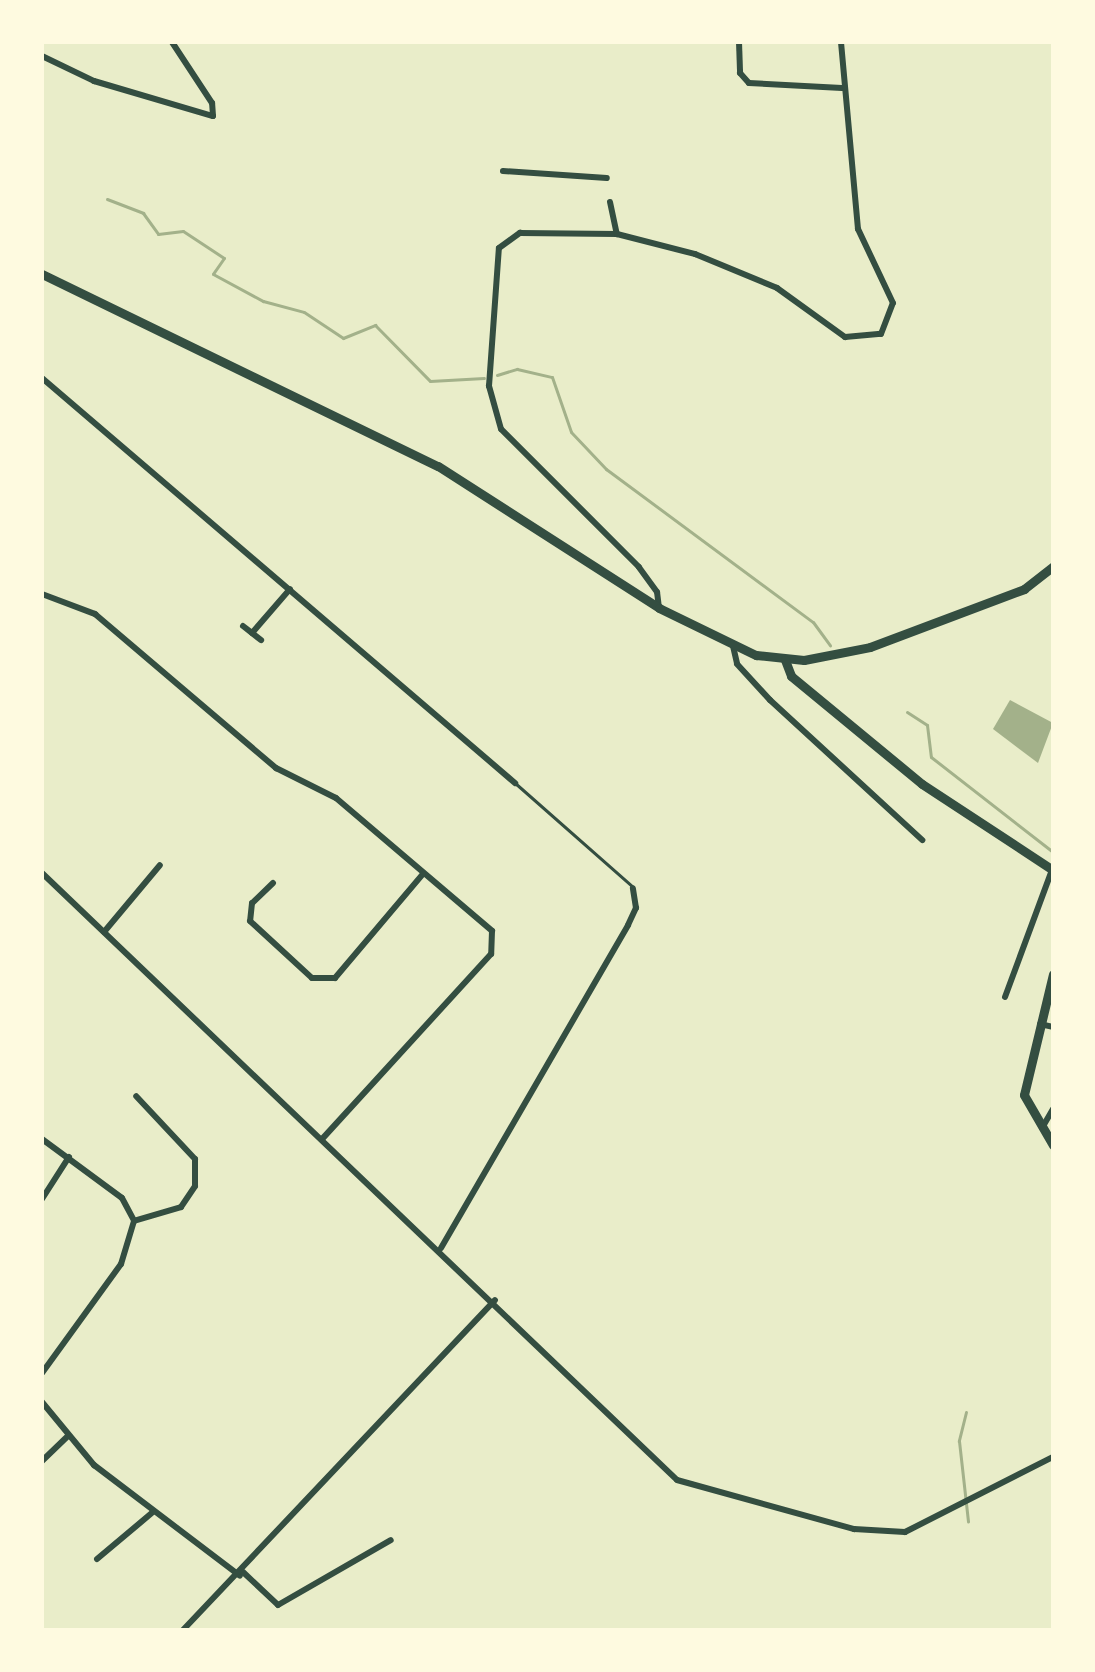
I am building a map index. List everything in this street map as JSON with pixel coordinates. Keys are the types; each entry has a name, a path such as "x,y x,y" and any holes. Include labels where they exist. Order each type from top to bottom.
{"main road":[{"path":"42,274 438,466 659,608 733,646 785,660 870,647 1024,589 1053,566"},
{"path":"785,660 791,676 922,784 1052,870"},
{"path":"1053,974 1037,1024 1024,1095 1048,1126 1053,1145"}],"street":[{"path":"172,42 215,125"},
{"path":"739,42 740,73 758,88 842,88"},
{"path":"659,608 657,592 639,567 501,429 490,393 503,240 520,233 617,234 695,254 777,288 845,337 881,334 893,303 858,229 842,88 841,42"},
{"path":"42,56 94,81 213,116"},
{"path":"503,171 607,178"},
{"path":"610,202 617,234"},
{"path":"42,378 515,783"},
{"path":"252,633 290,589"},
{"path":"42,594 95,614 276,768 336,798 492,931 491,954 322,1139"},
{"path":"243,626 261,640"},
{"path":"733,646 737,664 770,700 922,840"},
{"path":"104,932 160,865"},
{"path":"1005,997 1052,870"},
{"path":"42,873 495,1300 638,1450 677,1480 854,1529 905,1532 1053,1457"},
{"path":"273,883 252,903 250,921 312,978 335,978 423,874"},
{"path":"441,1248 628,925 636,908 633,888"},
{"path":"1037,1024 1053,1027"},
{"path":"134,1221 181,1207 195,1186 195,1159 136,1096"},
{"path":"1048,1126 1053,1109"},
{"path":"42,1139 122,1198 134,1221 121,1264 42,1373"},
{"path":"42,1199 69,1157"},
{"path":"183,1630 242,1574 495,1300"},
{"path":"42,1402 68,1436 153,1512 242,1574 278,1605 391,1540"},
{"path":"42,1461 68,1436"},
{"path":"97,1559 153,1512"}],"lane":[{"path":"515,783 633,888"}],"shaded area":[{"path":"1010,700 1053,723 1038,763 993,729"}],"waterway":[{"path":"107,199 143,213 158,234 183,231 224,258 213,274 263,301 304,312 343,338 375,325 430,381 484,378"},
{"path":"497,375 517,369 552,377 571,432 606,469 813,622 830,645"},
{"path":"907,712 927,725 931,757 1053,852"},
{"path":"966,1412 959,1441 968,1521"}]}
